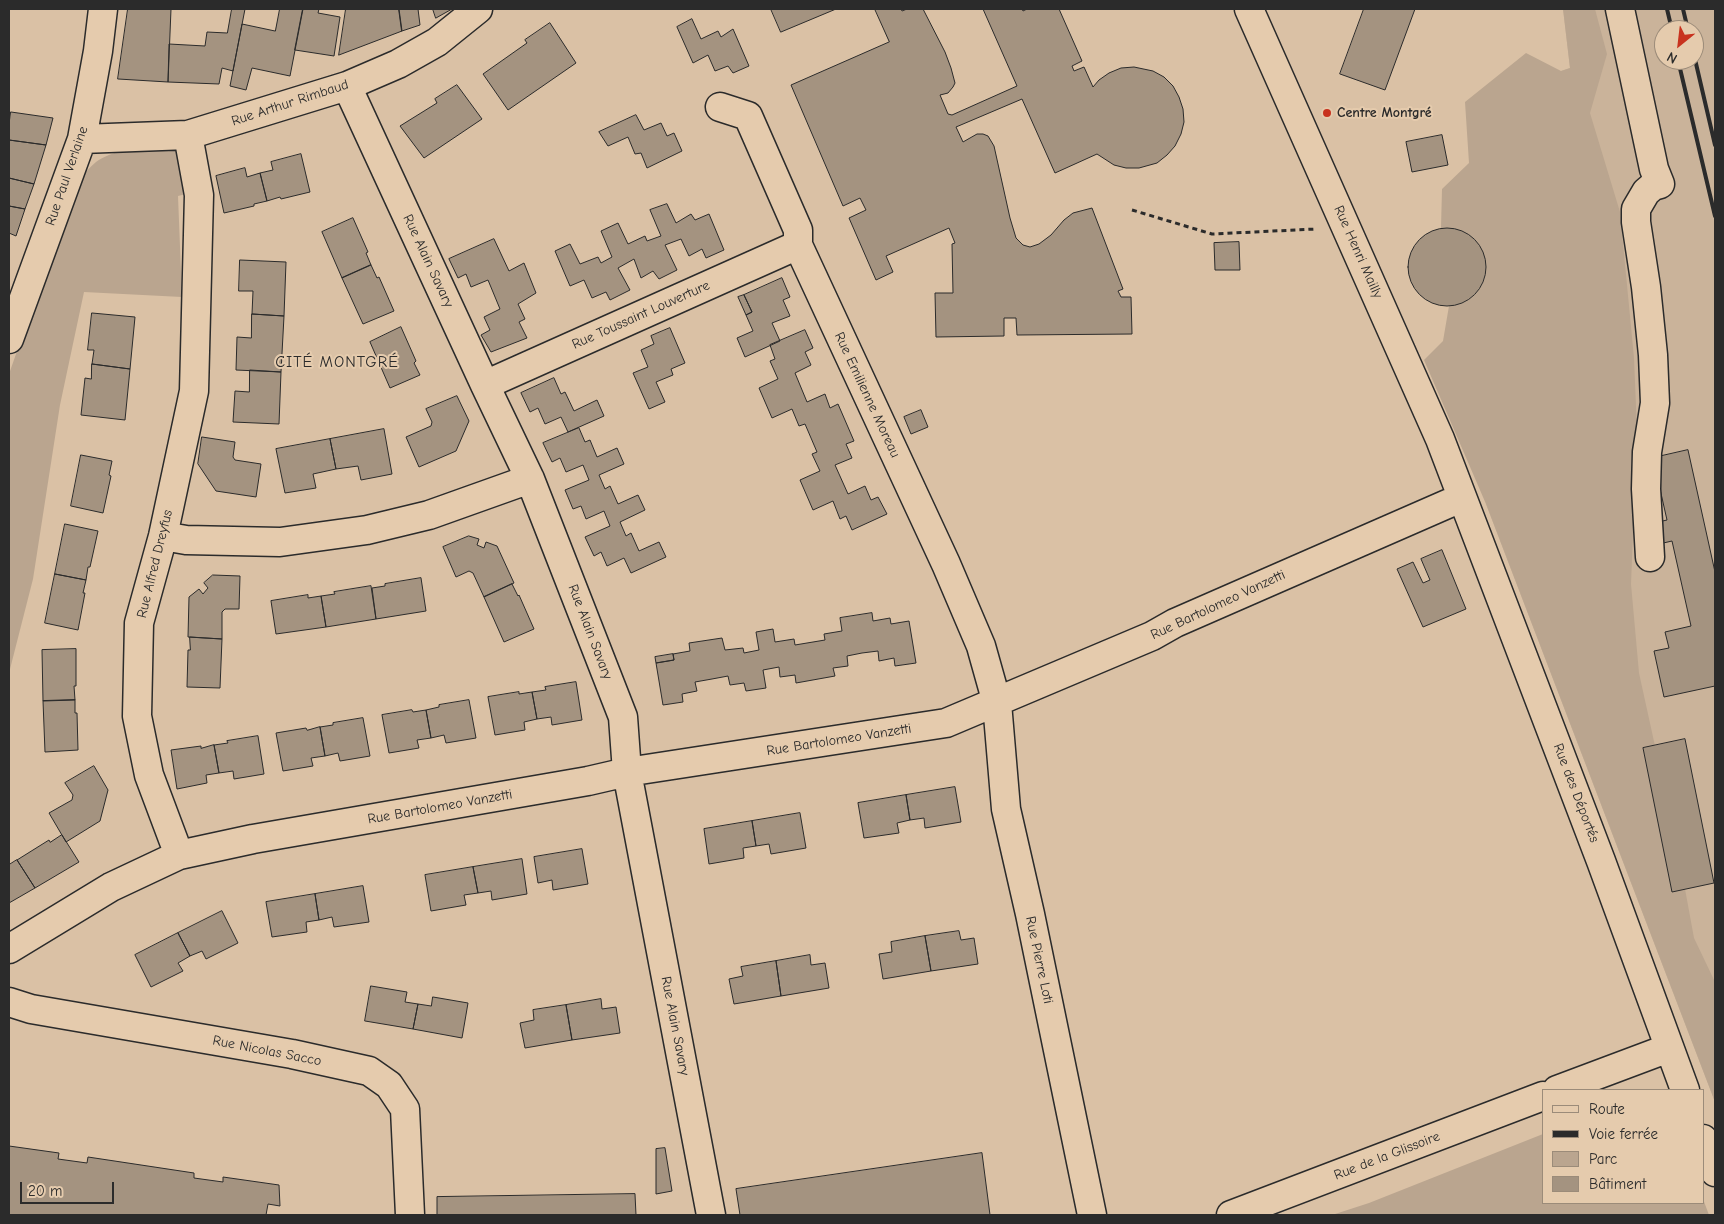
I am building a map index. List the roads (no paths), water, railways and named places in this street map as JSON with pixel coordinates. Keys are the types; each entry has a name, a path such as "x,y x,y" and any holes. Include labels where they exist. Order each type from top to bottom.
{"street":[{"name":"Rue Paul Verlaine","path":"9,338 82,139 104,9"},
{"name":"Rue Arthur Rimbaud","path":"82,139 188,135 347,86 398,64 438,42 478,9"},
{"name":"Rue Henri Mailly","path":"1249,9 1440,439 1461,498"},
{"path":"1620,9 1654,168 1660,184 1653,186 1646,192 1636,209 1636,222 1646,287 1656,403 1647,452 1646,490 1650,557"},
{"name":"Rue Alain Savary","path":"347,86 530,479 623,717 627,772 710,1215"},
{"name":"Rue Emilienne Moreau","path":"720,107 748,116 798,238 946,564 981,646 997,703"},
{"name":"Rue Alfred Dreyfus","path":"178,855 149,775 137,716 139,623 163,536 194,391 199,195 188,135"},
{"name":"Rue Toussaint Louverture","path":"485,385 798,238"},
{"path":"163,536 186,540 280,542 366,530 429,515 530,479"},
{"name":"Rue Bartolomeo Vanzetti","path":"178,855 253,839 588,781 627,772 946,723 1152,636 1175,622 1461,498"},
{"name":"Rue des Déportés","path":"1461,498 1480,541 1685,1089"},
{"name":"Rue Pierre Loti","path":"997,703 1006,809 1030,914 1092,1215"},
{"path":"9,949 111,887 178,855"},
{"name":"Rue Nicolas Sacco","path":"9,1002 31,1009 292,1054 369,1071 389,1085 405,1108 410,1215"},
{"path":"1560,1089 1669,1048"},
{"name":"Rue de la Glissoire","path":"1231,1215 1542,1096"},
{"path":"1704,1142 1715,1172"}],"railway":[{"path":"1667,9 1670,20"},
{"path":"1683,9 1686,20"},
{"path":"1680,70 1715,216"},
{"path":"1698,70 1715,145"}],"place":[{"name":"Centre Montgré","path":"1327,113"}],"district":[{"name":"CITÉ MONTGRÉ","path":"337,362"}]}
